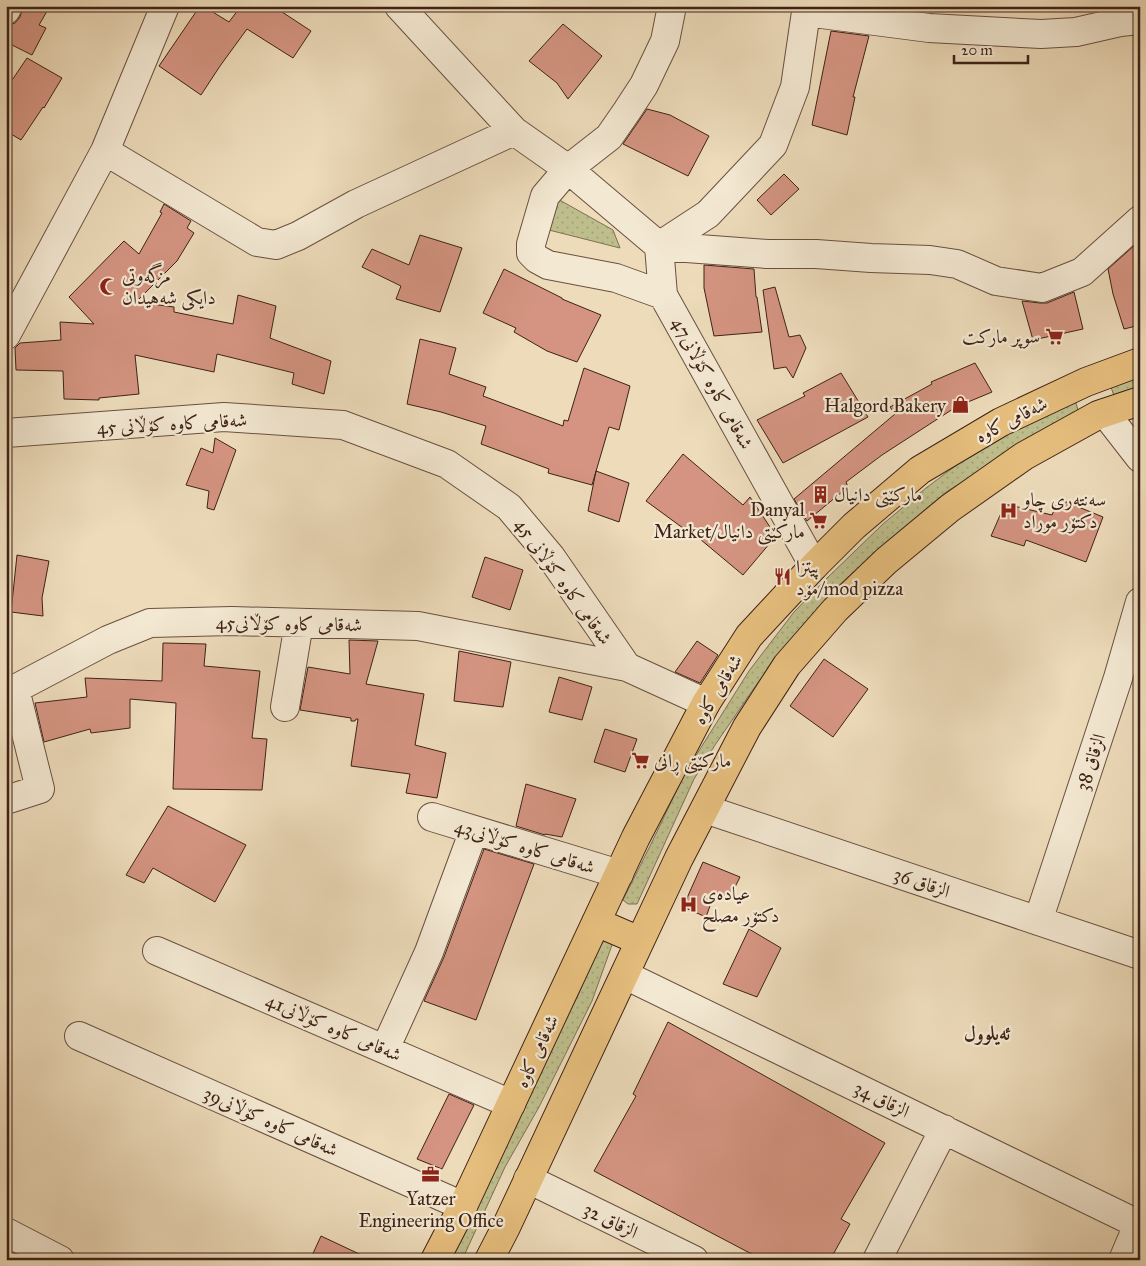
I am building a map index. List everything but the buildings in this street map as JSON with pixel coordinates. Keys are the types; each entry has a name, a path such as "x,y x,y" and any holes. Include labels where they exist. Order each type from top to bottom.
{"main road":[{"name":"شەقامی کاوە","path":"436,1260 636,837 706,703 749,636 854,526 920,470 1001,422 1086,382 1140,362"},
{"path":"1086,382 1105,413"},
{"name":"شەقامی کاوە","path":"489,1260 679,858 747,728 787,665 835,610 886,561 950,508 1024,456 1098,415 1140,401"},
{"path":"596,922 640,941"}],"street":[{"path":"6,10 8,6"},
{"path":"6,334 105,151 165,6"},
{"path":"399,6 514,131 568,169 659,246 767,254 816,254 930,260 957,264 996,281 1042,288 1082,272 1140,220"},
{"path":"663,295 616,278 548,265 531,253 531,244 545,196 568,169 609,137 644,85 665,41 672,6"},
{"path":"659,246 708,214 773,145 795,87 806,9 929,28 1041,34 1076,32 1120,22 1140,20"},
{"path":"105,151 257,242 276,245 298,236 356,204 514,131"},
{"name":"شەقامی کاوە کۆڵانی47","path":"659,246 663,295 814,566"},
{"path":"1105,413 1140,458"},
{"name":"شەقامی کاوە کۆڵانی 45","path":"6,433 224,417 343,425 447,464 509,507 551,557 627,667"},
{"name":"الزقاق 38","path":"1038,921 1118,678 1140,602"},
{"name":"شەقامی کاوە کۆڵانی45","path":"6,800 40,789 10,688 108,640 150,624 232,620 418,626 627,667 706,703"},
{"path":"285,707 300,622"},
{"name":"الزقاق 36","path":"705,809 1140,955"},
{"name":"شەقامی کاوە کۆڵانی43","path":"432,817 619,874"},
{"path":"385,1049 429,952 474,830"},
{"name":"شەقامی کاوە کۆڵانی41","path":"157,951 511,1104"},
{"name":"الزقاق 34","path":"625,974 1139,1222"},
{"name":"شەقامی کاوە کۆڵانی39","path":"79,1036 463,1206"},
{"path":"876,1260 944,1128"},
{"name":"الزقاق 32","path":"528,1179 694,1260"},
{"path":"1123,1260 1139,1222"},
{"path":"6,1232 60,1260"}],"green space":[{"path":"556,198 613,230 620,248 541,228"},
{"path":"1140,374 1140,391 1115,399 1110,384"},
{"path":"1068,400 1076,403 1079,414 1001,458 946,492 836,588 761,678 715,745 694,779 637,904 628,904 623,900 685,773 749,671 794,612 883,524 926,488 958,464"},
{"path":"607,938 612,945 592,1001 539,1107 505,1167 462,1260 446,1260 579,993 601,939"}],"place":[{"name":"مزگەوتی دایکی شەهیدان","path":"108,286"},
{"name":"سوپر مارکت","path":"1054,336"},
{"name":"Halgord Bakery","path":"960,405"},
{"name":"مارکێتی دانیال","path":"820,494"},
{"name":"سەنتەری چاو دکتۆر موراد","path":"1009,510"},
{"name":"Danyal Market/مارکێتی دانیال","path":"819,520"},
{"name":"پیتزا مۆد/mod pizza","path":"782,577"},
{"name":"مارکێتی ڕانی","path":"640,760"},
{"name":"عیادەی دکتۆر مصلح","path":"688,904"},
{"name":"Yatzer Engineering Office","path":"431,1175"}],"district":[{"name":"ئەیلوول","path":"987,1033"}]}
